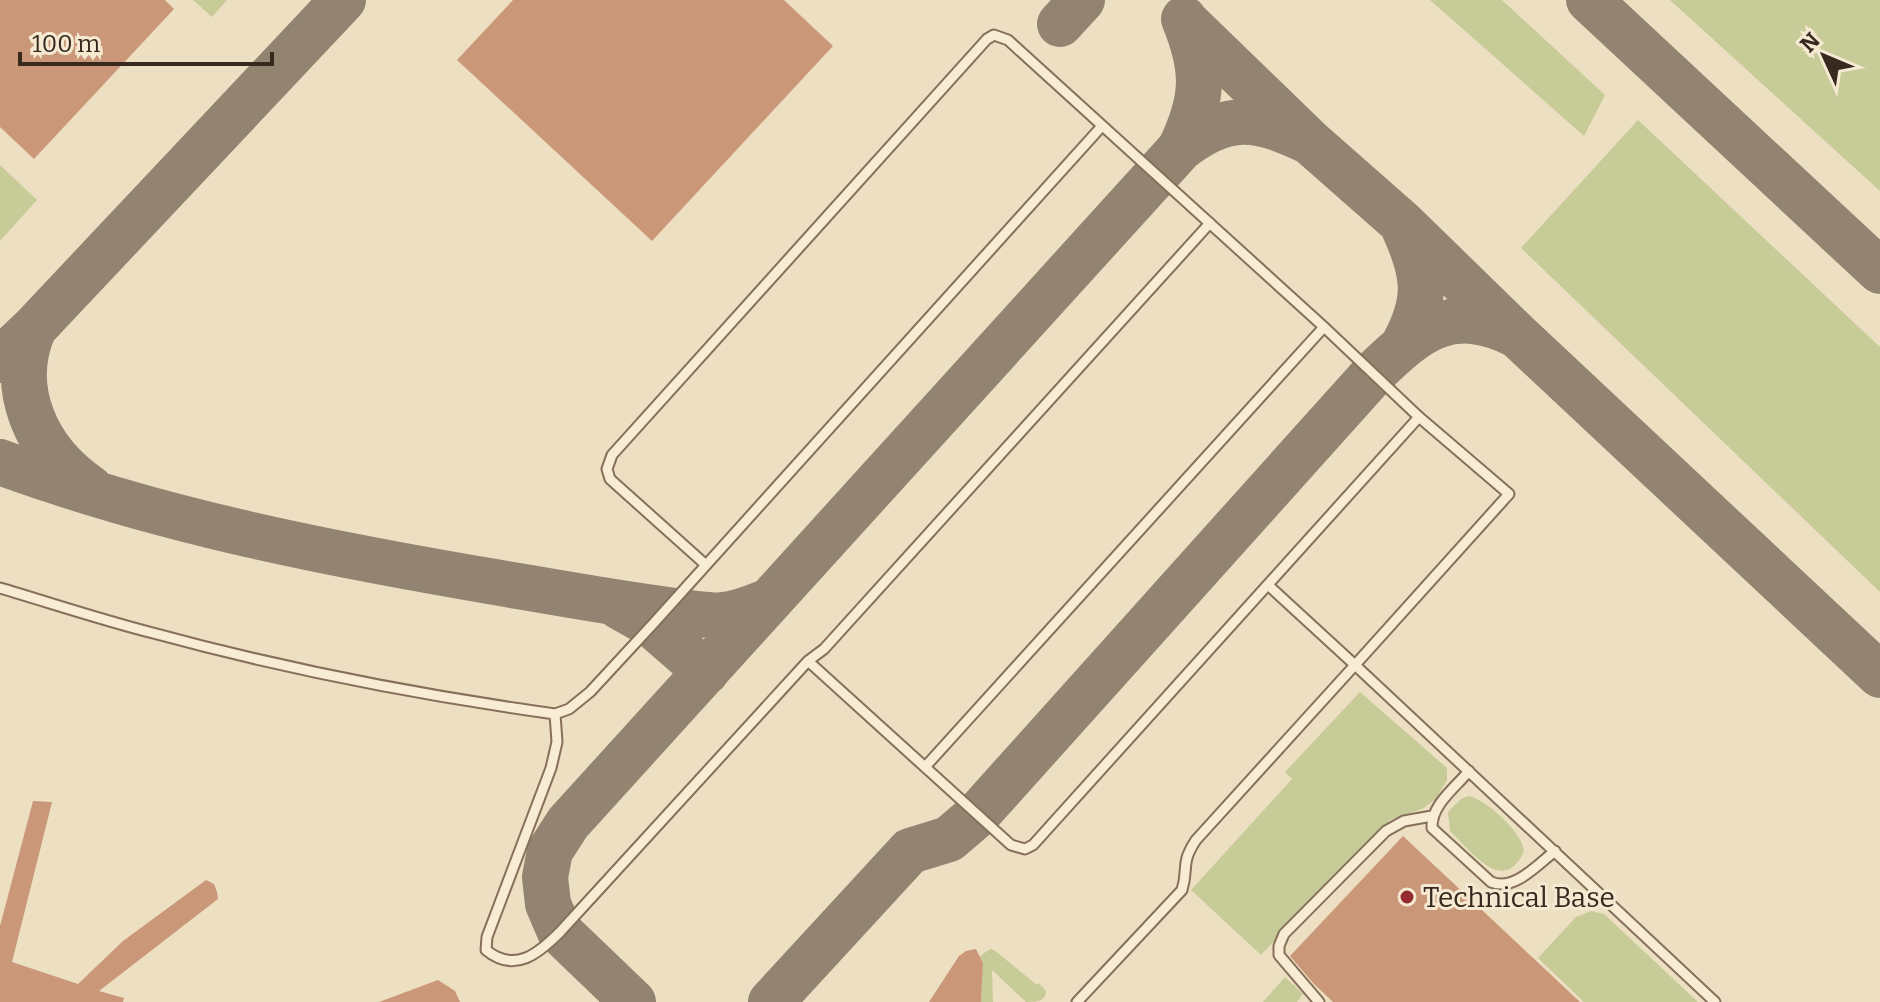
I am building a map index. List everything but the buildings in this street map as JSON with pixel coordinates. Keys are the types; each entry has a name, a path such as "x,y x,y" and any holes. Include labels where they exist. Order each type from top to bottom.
{"lane":[{"path":"706,565 610,479 607,463 976,51 994,35 1002,36 1419,417 1509,494 1196,840 1186,855 1186,879 1182,890 1077,1002"},
{"path":"0,588 152,633 274,663 455,700 555,714 569,709 590,692 1102,126"},
{"path":"555,714 557,742 551,768 487,937 486,950 519,961 530,958 560,932 808,661 824,649 1210,223"},
{"path":"925,767 1324,327"},
{"path":"808,661 1011,845 1025,849 1033,845 1419,417"},
{"path":"1268,585 1715,1002"},
{"path":"1469,771 1432,816 1432,828 1491,882 1501,886 1514,882 1555,851"},
{"path":"1319,1002 1279,955 1284,934 1386,831 1404,821 1432,816"}],"green space":[{"path":"193,0 227,0 212,17"},
{"path":"1430,0 1502,0 1605,95 1584,136"},
{"path":"1670,0 1880,0 1880,191"},
{"path":"1638,120 1880,347 1880,592 1521,248"},
{"path":"0,165 37,200 0,241"},
{"path":"1360,692 1447,768 1447,780 1436,799 1422,809 1390,820 1261,955 1191,890 1292,779 1285,772"},
{"path":"1468,796 1484,803 1502,818 1522,844 1524,851 1516,864 1507,870 1487,866 1450,831 1448,812"},
{"path":"1591,911 1604,914 1698,1002 1584,1002 1538,958 1576,917"},
{"path":"990,949 1037,985 1039,983 1046,991 1044,997 1026,1002 992,970 993,1002 981,1002 983,963 980,956"},
{"path":"1285,977 1303,994 1297,1002 1263,1002"}],"taxiway":[{"path":"0,360 34,328 343,0"},
{"path":"1060,24 1082,0"},
{"path":"1589,0 1880,271"},
{"path":"1180,149 1194,115 1199,84 1196,54 1184,19"},
{"path":"1185,21 1310,142 1402,223 1880,675"},
{"path":"633,1002 560,932 548,904 545,877 550,851 568,823 1180,149 1213,129 1243,122 1274,127 1310,142"},
{"path":"1403,226 1416,257 1421,285 1417,313 1404,344"},
{"path":"771,1002 910,851 949,839 977,815 1391,357 1422,333 1455,321 1474,321 1517,335"},
{"path":"34,328 26,351 24,374 32,417 55,456 90,488"},
{"path":"0,462 196,522 395,565 702,615 734,613 769,601"},
{"path":"620,607 652,625 706,672"}],"place":[{"name":"Technical Base","path":"1407,897"}]}
